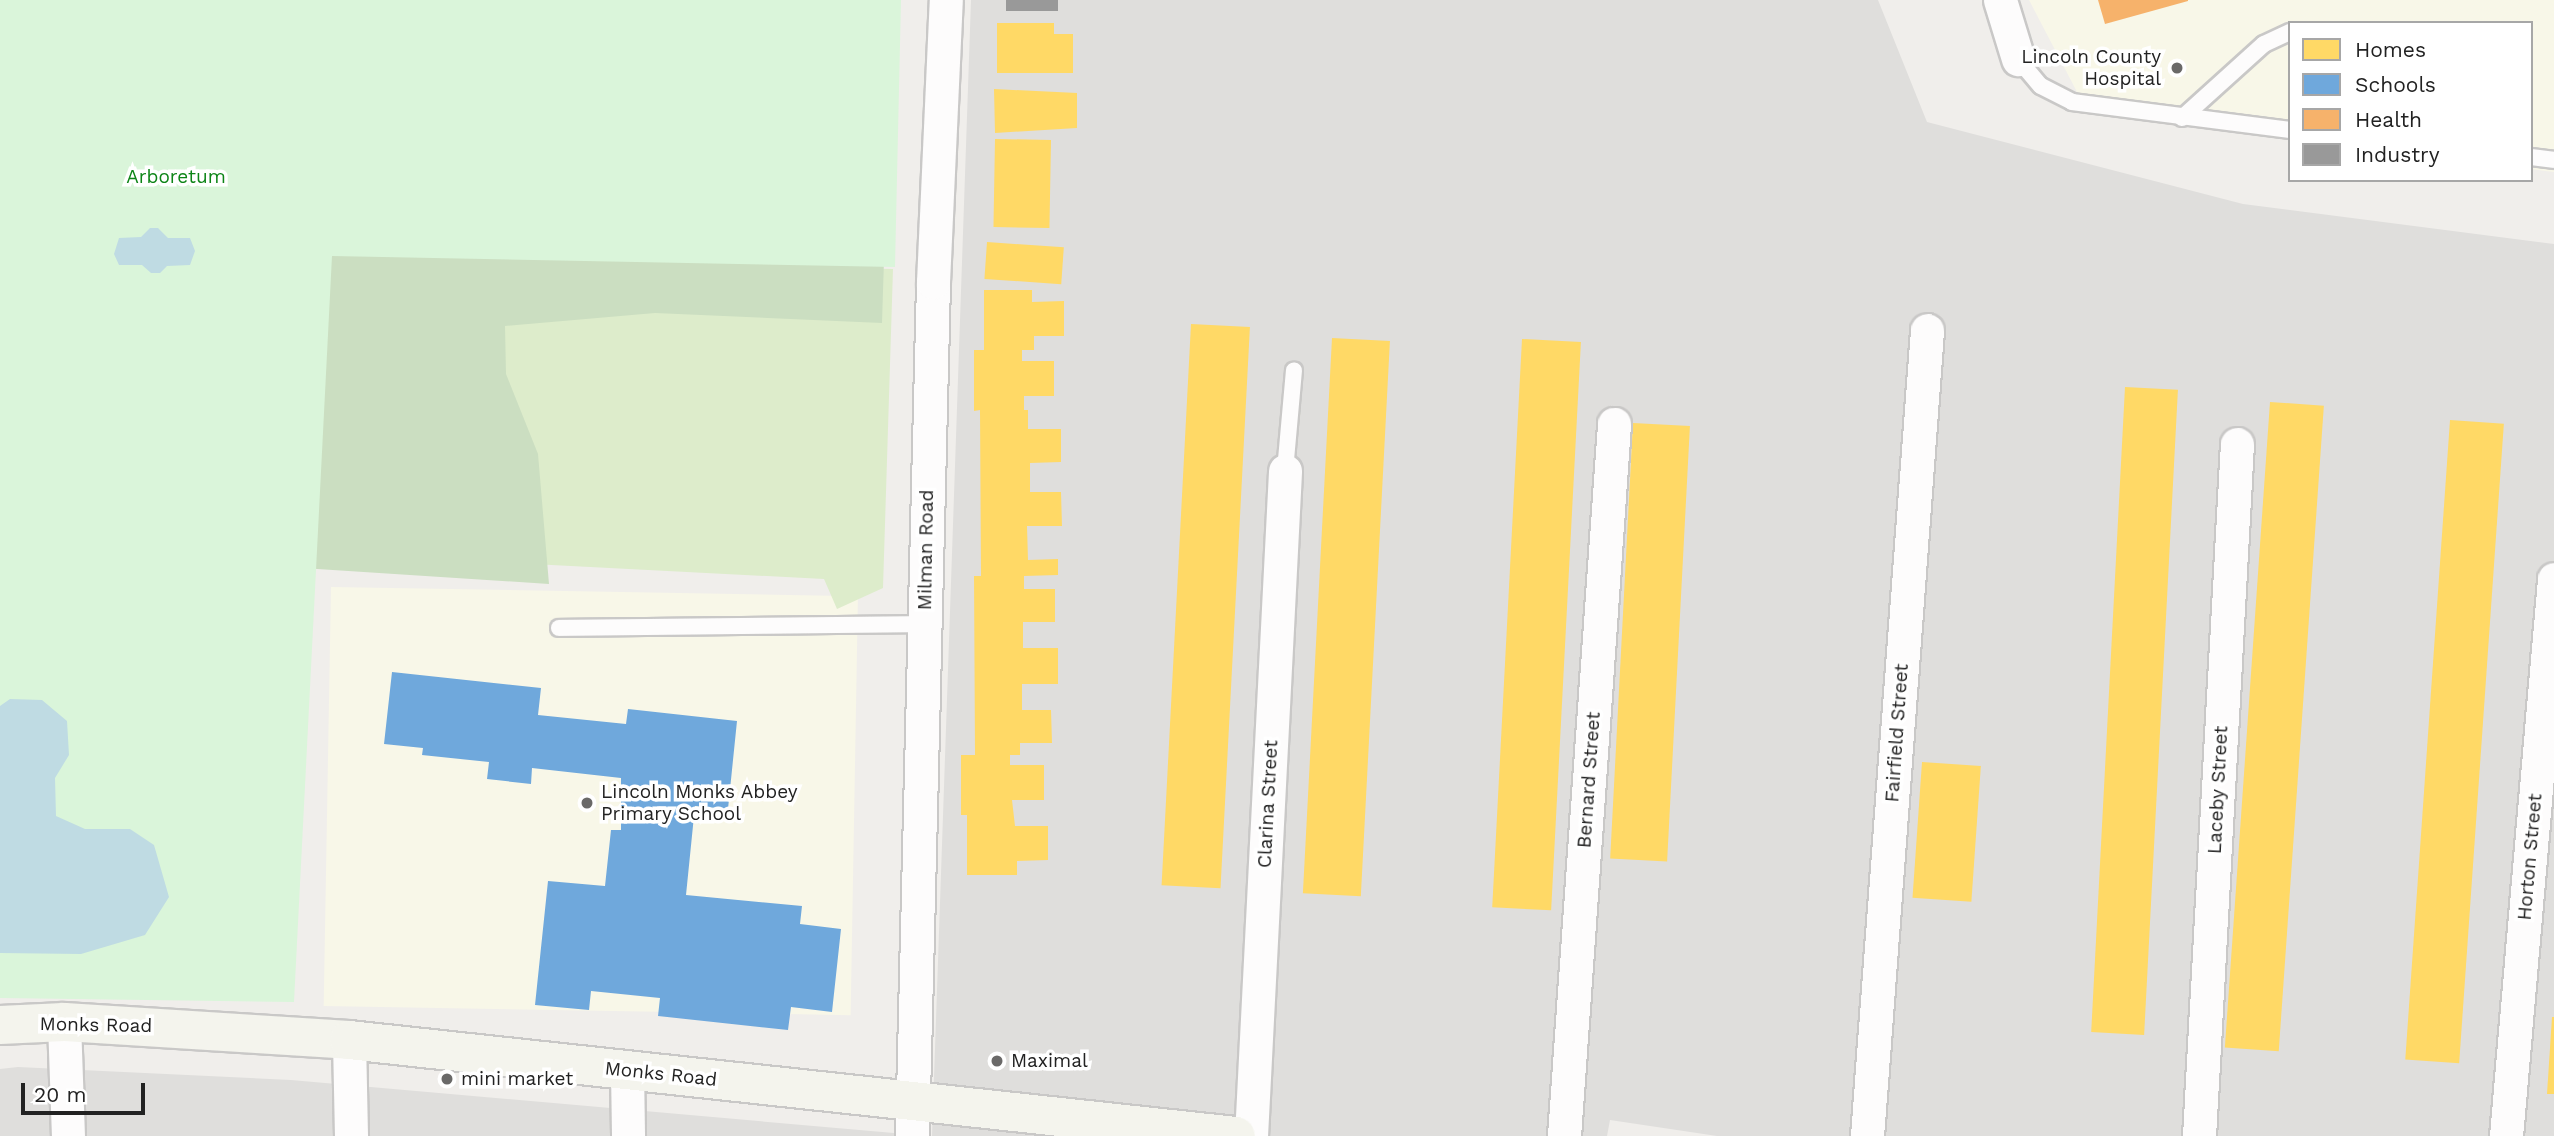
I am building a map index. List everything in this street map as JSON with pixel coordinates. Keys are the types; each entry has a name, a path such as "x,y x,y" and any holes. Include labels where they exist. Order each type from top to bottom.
{"main road":[{"name":"Monks Road","path":"0,1025 64,1022 349,1040 627,1070 912,1118 1236,1136"}],"street":[{"name":"Milman Road","path":"912,1118 924,624 946,0"},
{"path":"2000,0 2018,60"},
{"name":"Fairfield Street","path":"1867,1136 1927,330"},
{"name":"Bernard Street","path":"1564,1136 1614,424"},
{"name":"Laceby Street","path":"2199,1136 2236,444"},
{"name":"Clarina Street","path":"1251,1136 1284,471"},
{"name":"Horton Street","path":"2506,1136 2554,579"},
{"path":"64,1022 68,1136"},
{"path":"349,1040 351,1136"},
{"path":"627,1070 628,1136"}],"lane":[{"path":"2182,118 2263,44 2288,33"},
{"path":"2018,60 2041,86 2072,102 2288,130"},
{"path":"2533,158 2554,160"},
{"path":"1284,471 1294,370"},
{"path":"559,628 924,624"}],"shaded area":[{"path":"971,0 1878,0 1927,122 2243,204 2554,244 2554,1136 1717,1136 1610,1120 1607,1136 932,1136"},
{"name":"Lincoln County Hospital","path":"2029,0 2554,0 2554,172 2533,169 2533,21 2288,21 2288,139 2088,113"},
{"name":"Lincoln Monks Abbey Primary School","path":"331,587 858,596 851,1015 324,1006"},
{"path":"18,1067 291,1080 928,1136 0,1136 0,1069"}],"green space":[{"name":"Arboretum","path":"0,0 901,0 895,267 332,256 294,1002 0,998"},
{"path":"33,41 884,260 882,323 655,313 505,326 506,374 538,454 549,584 302,568"},
{"path":"343,259 893,269 883,588 837,609 824,579 336,554"}],"water":[{"path":"150,228 158,228 168,238 190,238 195,251 190,265 167,266 160,273 151,273 142,265 119,265 114,254 119,238 141,237"},
{"path":"10,699 42,700 67,721 69,755 55,778 56,816 85,829 130,829 154,845 169,897 145,935 81,954 0,953 0,706"}],"building: Homes":[{"path":"997,23 1054,23 1054,34 1073,34 1073,73 997,73"},
{"path":"994,89 1077,93 1077,128 995,133"},
{"path":"995,139 1051,140 1049,228 993,227"},
{"path":"987,242 1064,247 1061,284 984,279"},
{"path":"984,290 1032,290 1032,302 1064,301 1064,336 1034,336 1034,350 1022,350 1022,361 1054,361 1054,396 1024,396 1024,410 1028,410 1028,429 1061,429 1061,462 1030,463 1030,492 1061,492 1062,526 1027,526 1028,560 1058,559 1058,575 1024,576 1024,589 1055,589 1055,622 1023,622 1023,648 1058,648 1058,684 1022,684 1022,710 1051,710 1052,743 1020,743 1020,755 1010,755 1010,765 1044,765 1044,800 1012,800 1015,826 1048,826 1048,860 1017,861 1017,875 967,875 967,815 961,815 961,755 975,755 974,576 981,576 980,410 974,411 974,350 984,350"},
{"path":"1191,324 1250,327 1221,888 1162,885"},
{"path":"1332,338 1390,341 1361,896 1303,893"},
{"path":"1522,339 1581,342 1551,910 1492,907"},
{"path":"2125,387 2178,390 2144,1035 2091,1032"},
{"path":"2270,402 2324,406 2279,1051 2225,1047"},
{"path":"2450,420 2504,424 2459,1063 2405,1059"},
{"path":"1633,423 1690,426 1667,861 1610,858"},
{"path":"1922,762 1981,766 1971,902 1913,898"},
{"path":"2552,1017 2554,1094 2547,1094"}],"building: Schools":[{"path":"392,672 541,688 538,715 626,724 628,709 737,721 728,809 695,806 686,895 802,906 800,924 841,929 832,1012 791,1007 788,1030 658,1016 660,998 591,991 589,1010 535,1005 548,881 605,886 611,830 621,830 621,778 532,768 531,784 487,779 489,762 422,755 423,748 384,744"}],"building: Health":[{"path":"2098,0 2188,0 2188,1 2105,24"}],"building: Industry":[{"path":"1006,0 1058,0 1058,11 1006,11"}],"place":[{"name":"Lincoln County Hospital","path":"2177,68"},
{"name":"Lincoln Monks Abbey Primary School","path":"587,803"},
{"name":"Maximal","path":"997,1061"},
{"name":"mini market","path":"447,1079"}]}
